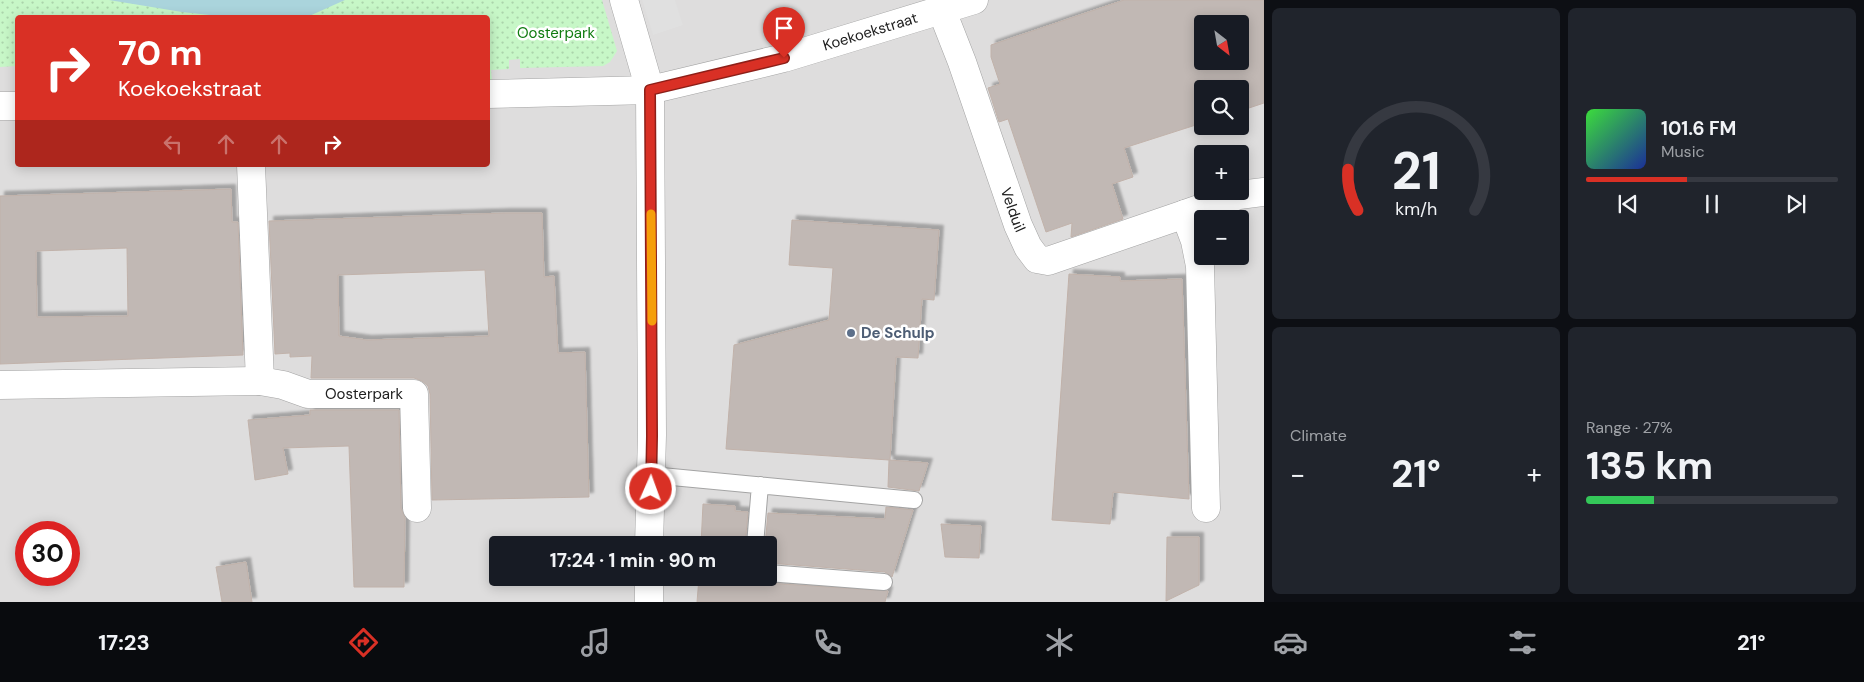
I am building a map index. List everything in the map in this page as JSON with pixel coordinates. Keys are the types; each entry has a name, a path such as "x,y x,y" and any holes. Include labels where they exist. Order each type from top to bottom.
{"street":[{"path":"624,0 650,90 650,536"},
{"name":"Koekoekstraat","path":"650,90 784,58 974,0"},
{"name":"Velduil","path":"942,11 962,62 1018,225 1028,247 1037,259 1048,261 1239,196 1264,192"},
{"path":"490,94 650,90"},
{"path":"0,106 15,106"},
{"path":"251,167 260,381"},
{"path":"1185,214 1195,241 1200,266 1206,508"},
{"name":"Oosterpark","path":"0,385 260,381 283,385 308,394 414,394 417,508"},
{"path":"649,586 649,602"}],"lane":[{"path":"651,474 914,500"},
{"path":"756,536 760,485"},
{"path":"777,574 884,582"}],"shaded area":[{"path":"0,0 1264,0 1264,602 0,602"},
{"path":"642,0 675,0 683,25 653,35"}],"green space":[{"name":"Oosterpark","path":"0,0 602,0 617,51 610,62 603,66 520,68 520,59 509,60 509,69 491,70 492,81 490,81 490,15 15,15 15,66 0,67"}],"water":[{"path":"109,0 345,0 311,15 210,15"}],"building":[{"path":"1124,0 1264,0 1264,103 1249,108 1249,80 1194,80 1194,126 1124,148 1133,177 1112,184 1123,219 1071,237 1072,223 1046,232 1008,119 999,122 988,88 1000,84 991,57 991,45"},
{"path":"231,189 232,222 238,222 243,355 0,364 0,196","holes":["127,248 128,316 37,317 36,251"]},
{"path":"542,213 544,277 554,276 558,353 585,352 589,497 432,500 430,394 428,386 414,378 311,378 312,356 290,357 290,353 275,354 269,221","holes":["485,270 489,336 367,340 339,336 338,275"]},
{"name":"De Schulp","path":"792,220 939,230 934,300 922,299 918,358 896,357 890,460 928,463 919,491 888,487 889,460 726,449 734,345 829,320 833,268 789,265"},
{"path":"1069,274 1120,277 1120,281 1182,279 1189,499 1113,492 1110,524 1052,520"},
{"path":"310,410 399,410 401,508 405,518 404,587 354,587 349,446 283,448 288,474 255,480 248,420 310,415"},
{"path":"703,504 735,506 735,511 748,512 746,536 701,536"},
{"path":"886,507 913,510 892,577 885,572 777,564 777,536 766,536 768,513 885,519"},
{"path":"941,524 981,526 979,558 945,557"},
{"path":"1167,537 1199,537 1199,585 1166,601"},
{"path":"246,562 252,602 222,602 216,567"},
{"path":"777,584 888,591 885,602 697,602 698,586 777,586"}],"slow traffic":[{"path":"651,214 652,321"}],"place":[{"name":"De Schulp","path":"851,333"}],"route":[{"path":"651,489 650,90 784,58"}]}
